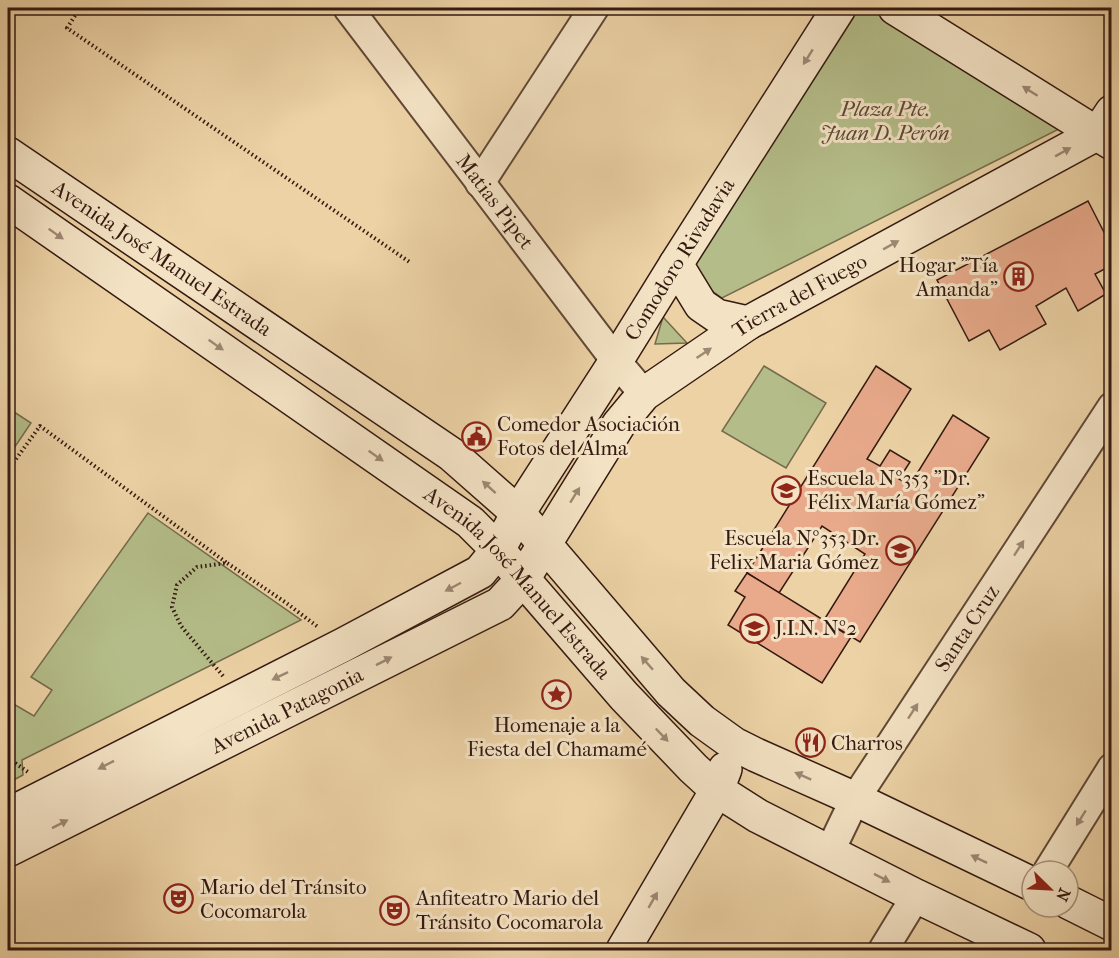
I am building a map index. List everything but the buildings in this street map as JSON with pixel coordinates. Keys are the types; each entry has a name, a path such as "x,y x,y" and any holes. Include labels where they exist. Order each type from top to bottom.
{"main road":[{"name":"Comodoro Rivadavia","path":"518,513 839,8"},
{"path":"896,8 1107,129"},
{"name":"Tierra del Fuego","path":"544,544 619,424 644,394 748,323 1107,129"},
{"name":"Avenida José Manuel Estrada","path":"8,154 451,454 518,513 671,692 702,721 734,744 1020,878"},
{"name":"Avenida José Manuel Estrada","path":"8,201 470,522 498,550 624,696 717,790 758,816 1029,951"},
{"path":"676,264 700,305 717,315 748,323"},
{"name":"Avenida Patagonia","path":"8,815 343,645 480,572 498,550 518,513"},
{"name":"Avenida Patagonia","path":"8,850 500,604 523,579 544,544"},
{"path":"623,951 717,790 734,744"},
{"path":"1080,908 1112,924"}],"street":[{"name":"Matias Pipet","path":"350,8 480,183 616,361 644,394"},
{"path":"480,183 594,8"},
{"name":"Santa Cruz","path":"830,852 855,799 1112,407"},
{"path":"1055,859 1112,768"},
{"path":"883,951 916,896"}],"path":[{"path":"80,8 67,28 411,263"},
{"path":"8,470 40,426 343,645"},
{"path":"227,563 197,567 177,585 172,607 181,626 240,696"}],"green space":[{"name":"Plaza Pte. Juan D. Perón","path":"859,8 869,8 1059,129 722,298 680,268"},
{"path":"663,317 687,343 655,344"},
{"path":"764,366 826,403 786,468 722,431"},
{"path":"8,408 31,423 8,457"},
{"path":"148,513 301,620 22,760 23,775 8,783 8,709 12,703 34,716 52,690 31,677"}],"place":[{"name":"Hogar \"Tía Amanda\"","path":"1019,277"},
{"name":"Comedor Asociación Fotos del Alma","path":"476,436"},
{"name":"Escuela Nº353 \"Dr. Félix María Gómez\"","path":"786,490"},
{"name":"Escuela Nº353 Dr. Felix Maria Gómez","path":"900,550"},
{"name":"J.I.N. Nº2","path":"754,628"},
{"name":"Homenaje a la Fiesta del Chamamé","path":"557,694"},
{"name":"Charros","path":"810,743"},
{"name":"Mario del Tránsito Cocomarola","path":"179,899"},
{"name":"Anfiteatro Mario del Tránsito Cocomarola","path":"395,910"}]}
